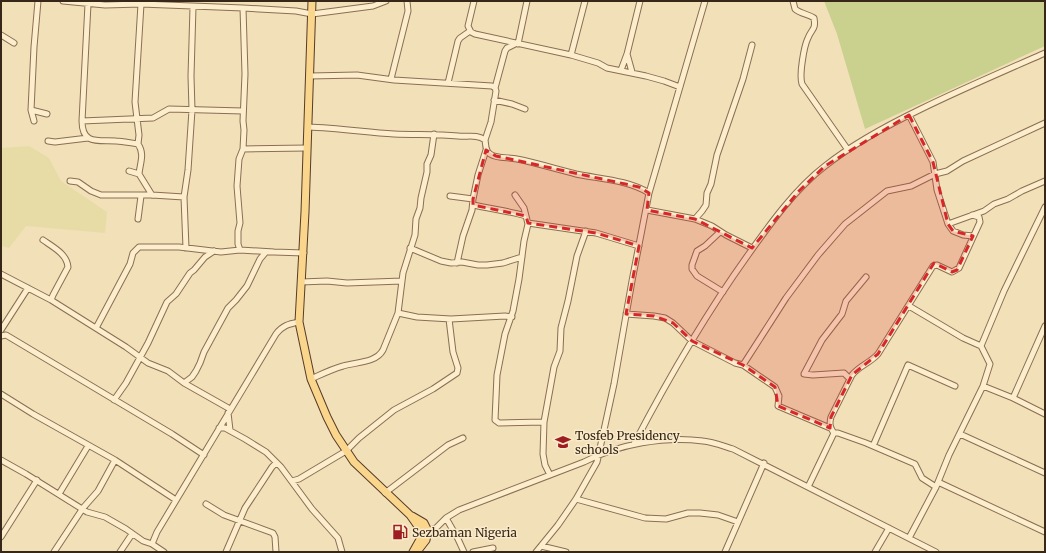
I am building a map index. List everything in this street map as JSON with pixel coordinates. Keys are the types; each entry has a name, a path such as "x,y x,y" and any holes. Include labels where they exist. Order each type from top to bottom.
{"main road":[{"path":"312,1 304,253 298,322 311,379 336,435 354,462 410,515 422,532 422,536 413,552"},
{"path":"410,515 424,523 428,531 426,540 417,552"}],"street":[{"path":"34,121 31,110 38,1"},
{"path":"67,1 88,4 141,4 244,8 296,11 312,14 363,8 383,2"},
{"path":"391,79 408,11 407,1"},
{"path":"474,1 468,26 470,31 474,34 571,55 598,63 607,68 632,72 680,87"},
{"path":"517,43 527,1"},
{"path":"571,55 585,1"},
{"path":"621,70 627,54 640,1"},
{"path":"536,552 576,499 594,470 599,454 614,384 649,193 705,1"},
{"path":"794,1 795,9 798,12 812,16 815,20 814,29 808,38 800,78 802,84 848,150"},
{"path":"88,4 82,121 83,133 88,138 95,141 116,141 138,144"},
{"path":"139,174 142,154 141,148 138,144 139,135 135,102 141,4"},
{"path":"186,248 184,198 188,170 192,110 191,76 193,7"},
{"path":"240,250 238,244 238,231 240,223 237,186 239,159 243,149 245,74 244,8"},
{"path":"448,83 458,42 460,38 470,31"},
{"path":"1,35 14,43"},
{"path":"506,42 509,47"},
{"path":"457,263 463,236 473,205 478,175 486,150 485,140 491,122 495,88 504,54 507,48 517,43"},
{"path":"694,219 706,205 707,193 711,184 717,155 752,45"},
{"path":"634,444 667,382 731,278 778,215 813,176 848,150 886,126 1045,53"},
{"path":"627,54 632,72"},
{"path":"310,76 357,75 391,79 492,86 495,88"},
{"path":"494,100 525,109"},
{"path":"82,121 153,118 169,109 243,111"},
{"path":"31,110 47,114"},
{"path":"909,115 933,162 937,190 948,224 953,231 963,235 973,236"},
{"path":"743,365 786,298 818,255 845,224 887,191 911,186 934,174 948,171 963,161 1045,123"},
{"path":"308,126 360,130 366,132 476,136 485,140"},
{"path":"311,379 327,371 355,362 367,361 381,355 398,313 402,281 410,248 415,235 416,219 420,208 427,172 427,164 431,155 434,134"},
{"path":"48,141 55,142 88,138"},
{"path":"243,149 307,148"},
{"path":"486,150 493,155 628,184 639,187 649,193"},
{"path":"129,171 139,174 152,195"},
{"path":"70,181 78,182 91,191 101,195 152,195 184,198"},
{"path":"948,224 984,211 1045,181"},
{"path":"515,195 524,208 528,223 512,317 505,334 497,374 495,420 499,423 544,422"},
{"path":"138,219 141,196"},
{"path":"450,196 473,199"},
{"path":"473,205 526,216"},
{"path":"981,346 1004,291 1045,207"},
{"path":"646,210 694,219 712,226 720,232 752,248"},
{"path":"830,428 829,422 831,417 850,378 856,369 870,362 878,354 933,266 937,265 952,272 958,268 980,222 979,217 972,215"},
{"path":"528,223 586,231 612,237 639,246"},
{"path":"550,475 545,465 543,454 544,422 554,367 560,351 561,328 577,256 586,231"},
{"path":"720,232 705,246 698,250 692,265 692,269 697,276 723,292"},
{"path":"43,240 55,248 68,262 68,267 52,295 51,300"},
{"path":"96,328 138,247 186,248 221,252 240,250 304,253"},
{"path":"410,248 441,261 451,263 462,262 483,265 503,263 522,257"},
{"path":"114,400 126,383 167,302 176,294 190,273 214,251"},
{"path":"184,383 192,377 196,371 204,352 228,308 247,286 260,259 266,252"},
{"path":"1,274 51,300 140,357 168,371 184,383 229,411"},
{"path":"850,378 844,373 818,375 804,374 822,340 842,314 846,301 866,277"},
{"path":"301,282 327,281 353,283 402,281"},
{"path":"1,330 28,288"},
{"path":"909,306 962,338 981,346 990,364 983,386 949,455 936,487 909,538"},
{"path":"398,313 449,319 505,316 512,317"},
{"path":"626,314 665,318 673,323 692,341 735,363 743,365 775,387 779,396 778,406 830,428 834,433 838,433 873,446 916,464 922,478 936,487"},
{"path":"292,481 299,479 346,450 394,410 433,389 457,373 458,368 452,352 449,319"},
{"path":"152,544 157,532 204,455 218,428 280,328 286,324 298,322"},
{"path":"1013,398 1045,326"},
{"path":"1,336 6,335 204,455"},
{"path":"873,446 908,365 955,386"},
{"path":"983,386 1013,398 1045,414"},
{"path":"1,394 88,446 115,460 176,500"},
{"path":"229,411 230,430"},
{"path":"218,428 230,430 266,452 292,481 312,509 338,538 342,552"},
{"path":"808,487 834,433"},
{"path":"960,434 1045,473"},
{"path":"386,493 448,445 462,438"},
{"path":"428,531 436,528 446,518 459,510 476,502 584,462 599,454 634,444 674,440 705,441 733,449 936,552"},
{"path":"59,494 88,446"},
{"path":"1,460 37,480 90,513 105,517 143,541 152,544 164,552"},
{"path":"54,552 83,508 98,491 115,460"},
{"path":"226,552 239,521 254,493 276,463"},
{"path":"725,552 764,464"},
{"path":"1,537 37,480"},
{"path":"938,482 1045,532"},
{"path":"576,499 645,518 672,518 688,513 700,513 718,515 738,522"},
{"path":"206,504 217,512 273,533 275,537 276,552"},
{"path":"446,518 464,552"},
{"path":"875,552 889,528"},
{"path":"120,552 132,534"},
{"path":"542,546 566,552"},
{"path":"473,552 493,548"}],"highlighted area":[{"path":"909,115 933,162 948,224 953,231 973,236 957,270 952,272 934,263 878,354 852,375 831,417 830,428 778,406 775,387 743,365 692,341 673,323 654,316 626,314 639,246 596,233 528,223 526,216 473,205 473,199 486,150 496,156 639,187 649,193 647,210 695,219 752,248 799,191 825,166"}],"shaded area":[{"path":"29,146 49,158 61,181 107,212 105,233 26,226 9,248 1,246 1,148"}],"green space":[{"path":"824,1 1045,1 1045,46 865,129 837,34"}],"place":[{"name":"Tosfeb Presidency schools","path":"563,442"},
{"name":"Sezbaman Nigeria","path":"400,532"}]}
